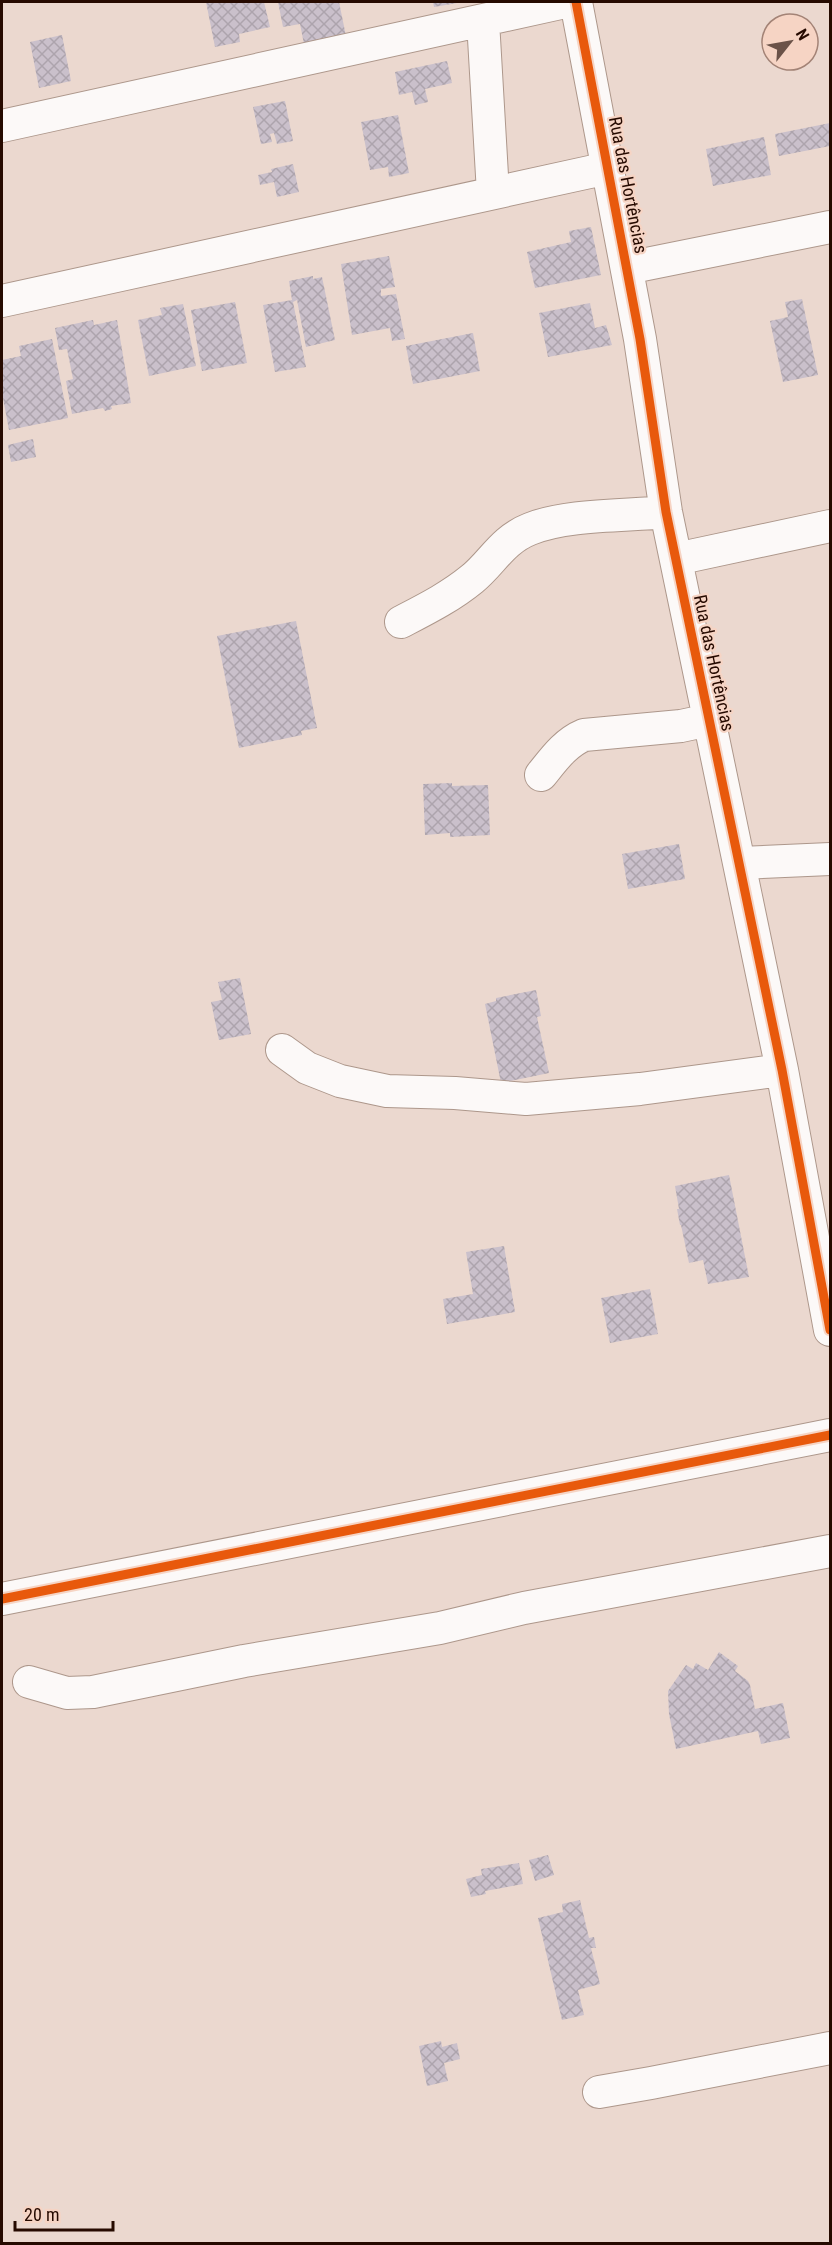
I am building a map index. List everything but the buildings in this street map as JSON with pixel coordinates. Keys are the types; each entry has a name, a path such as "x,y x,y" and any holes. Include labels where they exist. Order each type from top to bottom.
{"street":[{"path":"2,126 565,2"},
{"name":"Rua das Hortências","path":"576,2 640,339 666,512 782,1070 831,1329"},
{"path":"483,21 493,193"},
{"path":"2,301 608,168"},
{"path":"627,268 831,227"},
{"path":"401,622 451,596 475,577 490,559 514,537 530,528 576,519 666,512"},
{"path":"676,559 831,526"},
{"path":"541,775 573,739 584,735 681,726 709,720"},
{"path":"740,863 831,859"},
{"path":"282,1050 307,1068 352,1084 387,1091 455,1093 526,1099 640,1089 782,1070"},
{"path":"2,1599 831,1436"},
{"path":"29,1682 67,1692 112,1689 244,1661 440,1628 524,1608 831,1551"},
{"path":"599,2092 651,2084 831,2048"}],"cycle path":[{"path":"576,2 640,339 666,512 782,1070 830,1330"},
{"path":"2,1599 830,1435"}]}
